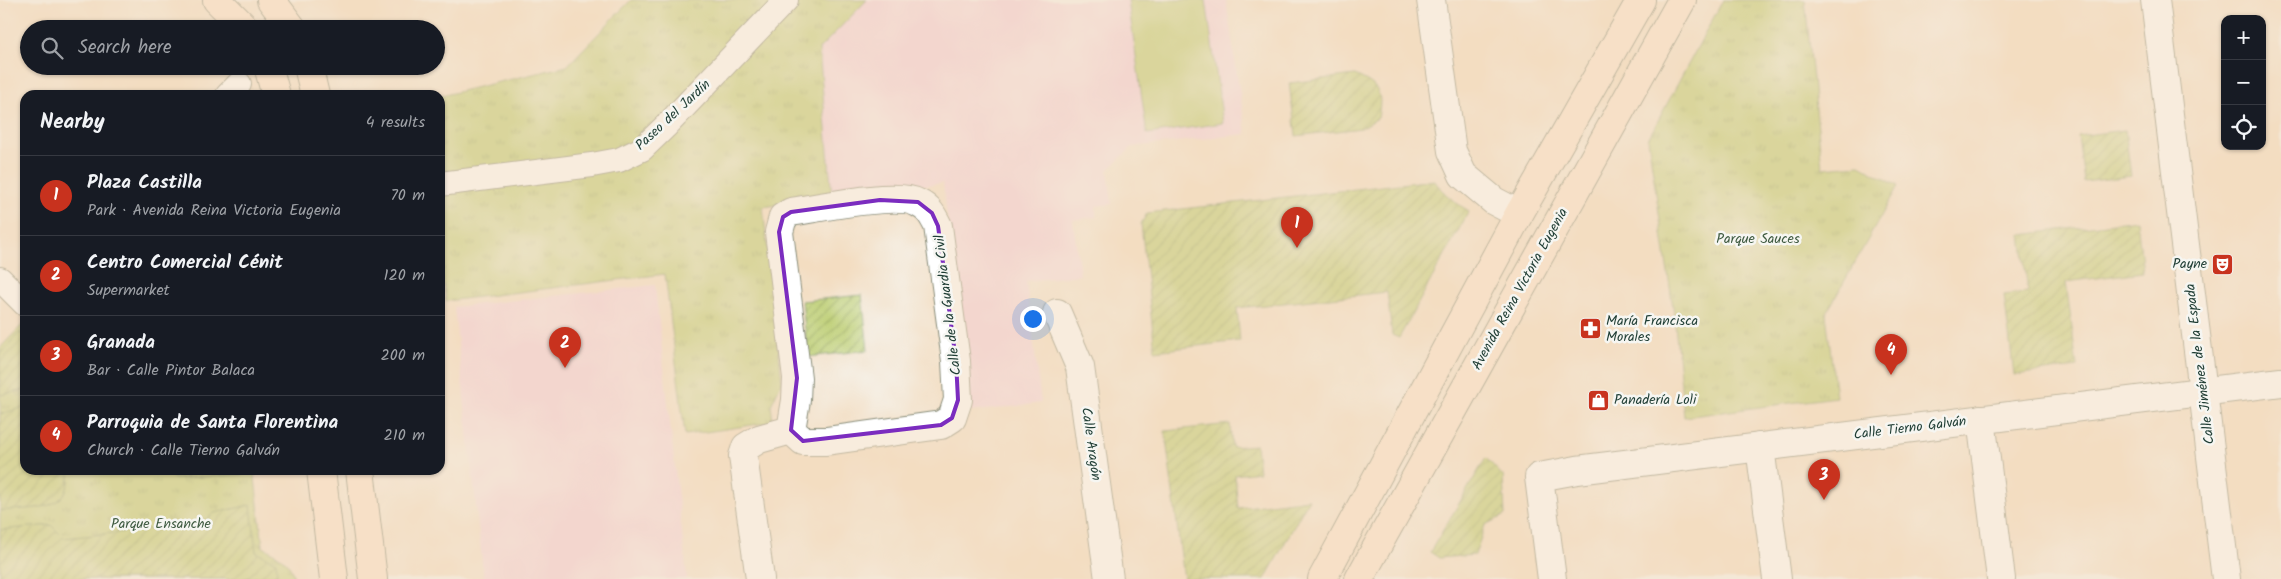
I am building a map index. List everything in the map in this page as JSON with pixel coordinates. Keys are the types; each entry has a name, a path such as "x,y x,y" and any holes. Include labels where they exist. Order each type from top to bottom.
{"main road":[{"path":"217,0 237,20"},
{"path":"271,0 286,20"},
{"path":"1322,579 1519,214 1641,0"},
{"name":"Avenida Reina Victoria Eugenia","path":"1359,579 1682,0"},
{"path":"270,75 275,90"},
{"path":"310,75 314,90"},
{"path":"322,475 334,579"},
{"path":"361,475 373,579"}],"street":[{"name":"Paseo del Jardín","path":"445,183 592,165 619,160 642,149 786,0"},
{"path":"1431,0 1452,151 1463,175 1494,201 1519,214"},
{"name":"Calle Jiménez de la Espada","path":"2155,0 2226,579"},
{"name":"Calle de la Guardia Civil","path":"901,198 918,202 932,213 938,226 956,361 958,400 952,418 941,425 826,440 803,441 790,430 796,400 796,378 779,232 783,217 791,212 880,200 901,198"},
{"path":"0,279 20,299"},
{"name":"Calle Aragón","path":"1058,313 1080,367 1109,579"},
{"name":"Calle Tierno Galván","path":"1552,579 1539,477 1577,470 2281,382"},
{"path":"1981,419 2001,579"},
{"path":"760,579 743,456 746,447 759,439 790,430"},
{"path":"1760,447 1777,579"}],"highlighted area":[{"path":"880,200 918,202 932,213 938,226 956,361 958,400 952,418 941,425 803,441 791,430 797,378 779,232 783,217 791,212"}],"shaded area":[{"path":"867,0 1226,0 1246,134 1132,147 1108,170 1112,204 1096,206 1096,217 1073,220 1080,275 1026,281 1041,403 971,412 943,183 832,197 819,49"},
{"path":"655,285 687,579 484,579 454,307"}],"green space":[{"path":"631,0 867,0 819,49 832,197 763,207 782,382 771,405 773,422 685,435 665,274 446,301 445,95 567,66"},
{"path":"1128,0 1206,0 1223,123 1147,134"},
{"name":"Parque Sauces","path":"1723,0 1805,0 1822,168 1860,165 1898,186 1826,314 1836,397 1684,417 1674,314 1648,139"},
{"path":"1355,75 1374,86 1377,90 1380,101 1378,118 1361,128 1296,136 1289,83"},
{"path":"2125,130 2131,176 2084,182 2078,136"},
{"path":"1434,180 1450,197 1469,211 1399,338 1392,335 1387,292 1237,308 1240,341 1155,351 1141,224 1147,213"},
{"path":"2137,220 2143,272 2066,282 2077,367 2014,375 2004,295 2028,292 2021,235"},
{"path":"862,295 868,350 808,357 802,301"},
{"name":"Parque Ensanche","path":"20,327 20,475 255,475 263,547 287,563 294,579 0,579 0,348"},
{"path":"20,333 20,391 0,395 0,354"},
{"path":"20,408 20,475 69,475 68,484 64,494 57,501 48,506 37,508 0,511 0,414"},
{"path":"1230,424 1232,447 1256,445 1259,472 1235,475 1238,508 1309,499 1265,579 1184,579 1165,431"},
{"path":"1486,458 1503,476 1505,515 1485,525 1475,555 1439,558 1430,552"},
{"path":"168,475 232,475 175,479"},
{"path":"251,505 256,552 276,562 277,575 241,579 0,579 0,530 51,525 64,538 202,524 214,513"}],"place":[{"name":"Plaza Castilla","path":"1297,248"},
{"name":"Payne","path":"2223,264"},
{"name":"María Francisca Morales","path":"1590,329"},
{"name":"Centro Comercial Cénit","path":"565,368"},
{"name":"Parroquia de Santa Florentina","path":"1891,375"},
{"name":"Panadería Loli","path":"1598,400"},
{"name":"Granada","path":"1824,500"}]}
